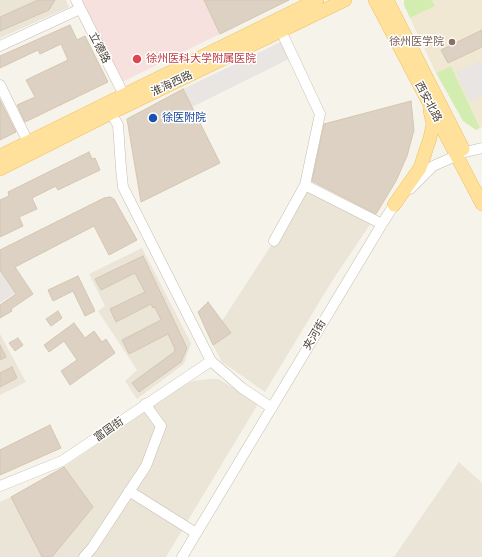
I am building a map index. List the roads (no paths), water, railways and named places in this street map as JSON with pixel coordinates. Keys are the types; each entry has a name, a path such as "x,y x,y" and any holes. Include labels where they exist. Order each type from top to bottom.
{"main road":[{"name":"淮海西路","path":"0,156 316,0"},
{"name":"淮海西路","path":"0,169 111,113 345,0"},
{"name":"西安北路","path":"375,0 428,102 482,184"},
{"name":"西安北路","path":"387,0 461,154 482,204"},
{"path":"394,205 420,168 430,138 433,124 428,102"}],"street":[{"name":"立德路","path":"78,5 124,95"},
{"path":"0,46 78,5"},
{"path":"274,241 305,185 320,114 281,31"},
{"path":"0,85 28,142"},
{"path":"111,113 118,125 120,168 124,187 211,361 242,388 272,408"},
{"name":"夹河街","path":"182,557 394,205 433,166 461,154 482,148"},
{"path":"305,185 382,224"},
{"name":"富国街","path":"0,485 62,461 211,361"},
{"path":"84,557 92,548 146,466 161,426 145,404"},
{"path":"129,491 196,533"}],"place":[{"name":"徐州医学院","path":"452,42"},
{"name":"徐州医科大学附属医院","path":"137,59"},
{"name":"徐医附院","path":"153,118"}]}
